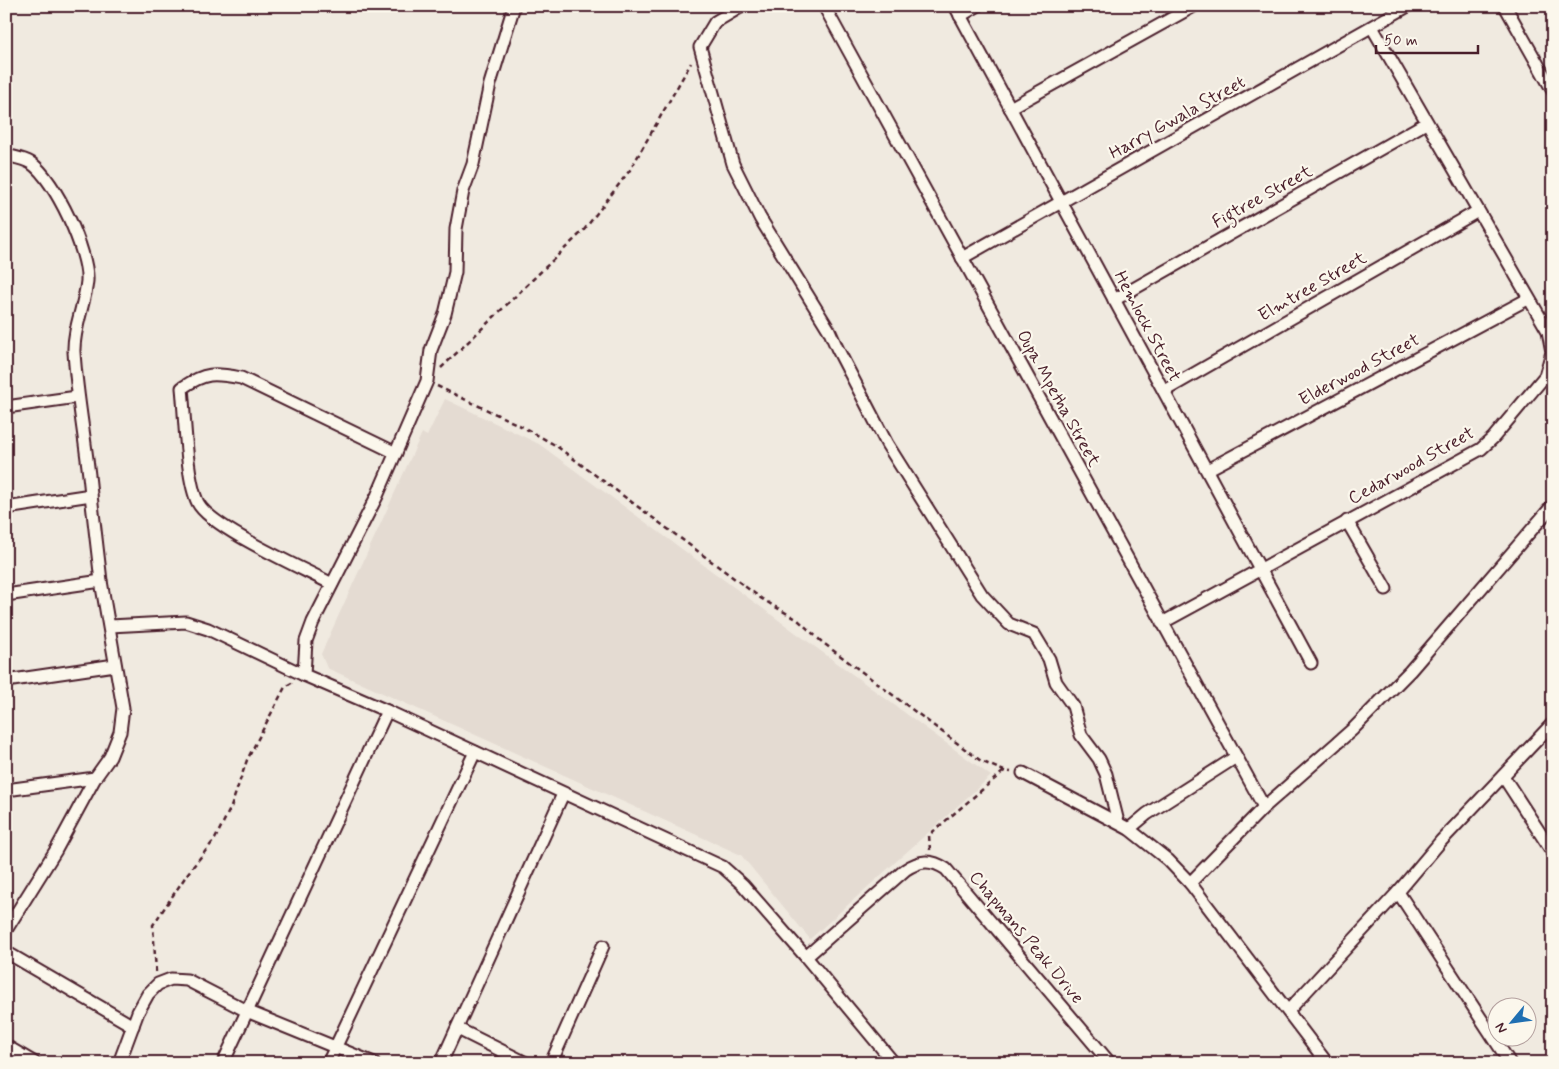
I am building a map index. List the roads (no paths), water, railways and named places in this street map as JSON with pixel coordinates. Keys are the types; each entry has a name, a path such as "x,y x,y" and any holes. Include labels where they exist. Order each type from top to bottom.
{"street":[{"path":"304,675 306,641 313,622 396,453 427,381 431,350 445,314 455,272 456,229 463,191 473,164 490,84 514,6"},
{"path":"742,6 715,22 700,47 733,164 760,218 829,330 887,444 982,595 1009,624 1034,634 1049,659 1056,682 1073,706 1074,718 1081,736 1099,759 1106,774 1118,822"},
{"name":"Oupa Mpetha Street","path":"824,6 1264,807"},
{"path":"957,11 976,6"},
{"path":"1010,108 1194,6"},
{"name":"Harry Gwala Street","path":"962,258 1408,6"},
{"path":"1505,6 1553,91"},
{"name":"Hemlock Street","path":"957,11 1311,663"},
{"name":"Cedarwood Street","path":"1162,623 1261,570 1347,520 1466,459 1493,438 1545,376 1552,352 1548,331 1372,27"},
{"name":"Figtree Street","path":"1114,300 1426,123"},
{"path":"6,155 31,163 44,175 64,207 83,257 87,280 74,349 77,396 102,581 123,708 120,732 110,757 95,778 56,850 6,930"},
{"name":"Elmtree Street","path":"1164,391 1478,212"},
{"name":"Elderwood Street","path":"1207,470 1528,299"},
{"path":"332,584 237,533 205,512 198,502 189,458 182,388 197,378 214,373 241,378 396,453"},
{"path":"6,407 77,396"},
{"path":"6,508 91,495"},
{"path":"1190,883 1264,807 1353,729 1410,671 1553,505"},
{"path":"1347,520 1386,589"},
{"path":"6,595 102,581"},
{"path":"110,626 186,622 208,629 304,675 699,855 728,871 743,885 806,957 894,1063"},
{"path":"6,681 115,665"},
{"path":"223,1063 249,1012 386,711"},
{"path":"1288,1011 1398,892 1447,834 1553,723"},
{"path":"328,1063 475,752"},
{"path":"1129,829 1147,814 1236,757"},
{"path":"1023,773 1118,822 1168,860 1190,883 1327,1063"},
{"path":"1503,776 1553,853"},
{"path":"6,790 95,778"},
{"path":"441,1063 563,794"},
{"name":"Chapmans Peak Drive","path":"806,957 905,870 915,863 930,861 946,869 1110,1063"},
{"path":"1398,892 1510,1063"},
{"path":"551,1063 603,946"},
{"path":"6,952 133,1026"},
{"path":"119,1063 148,994 158,984 171,979 187,980 249,1012 374,1063"},
{"path":"458,1029 526,1063"},
{"path":"6,1046 35,1063"}]}
